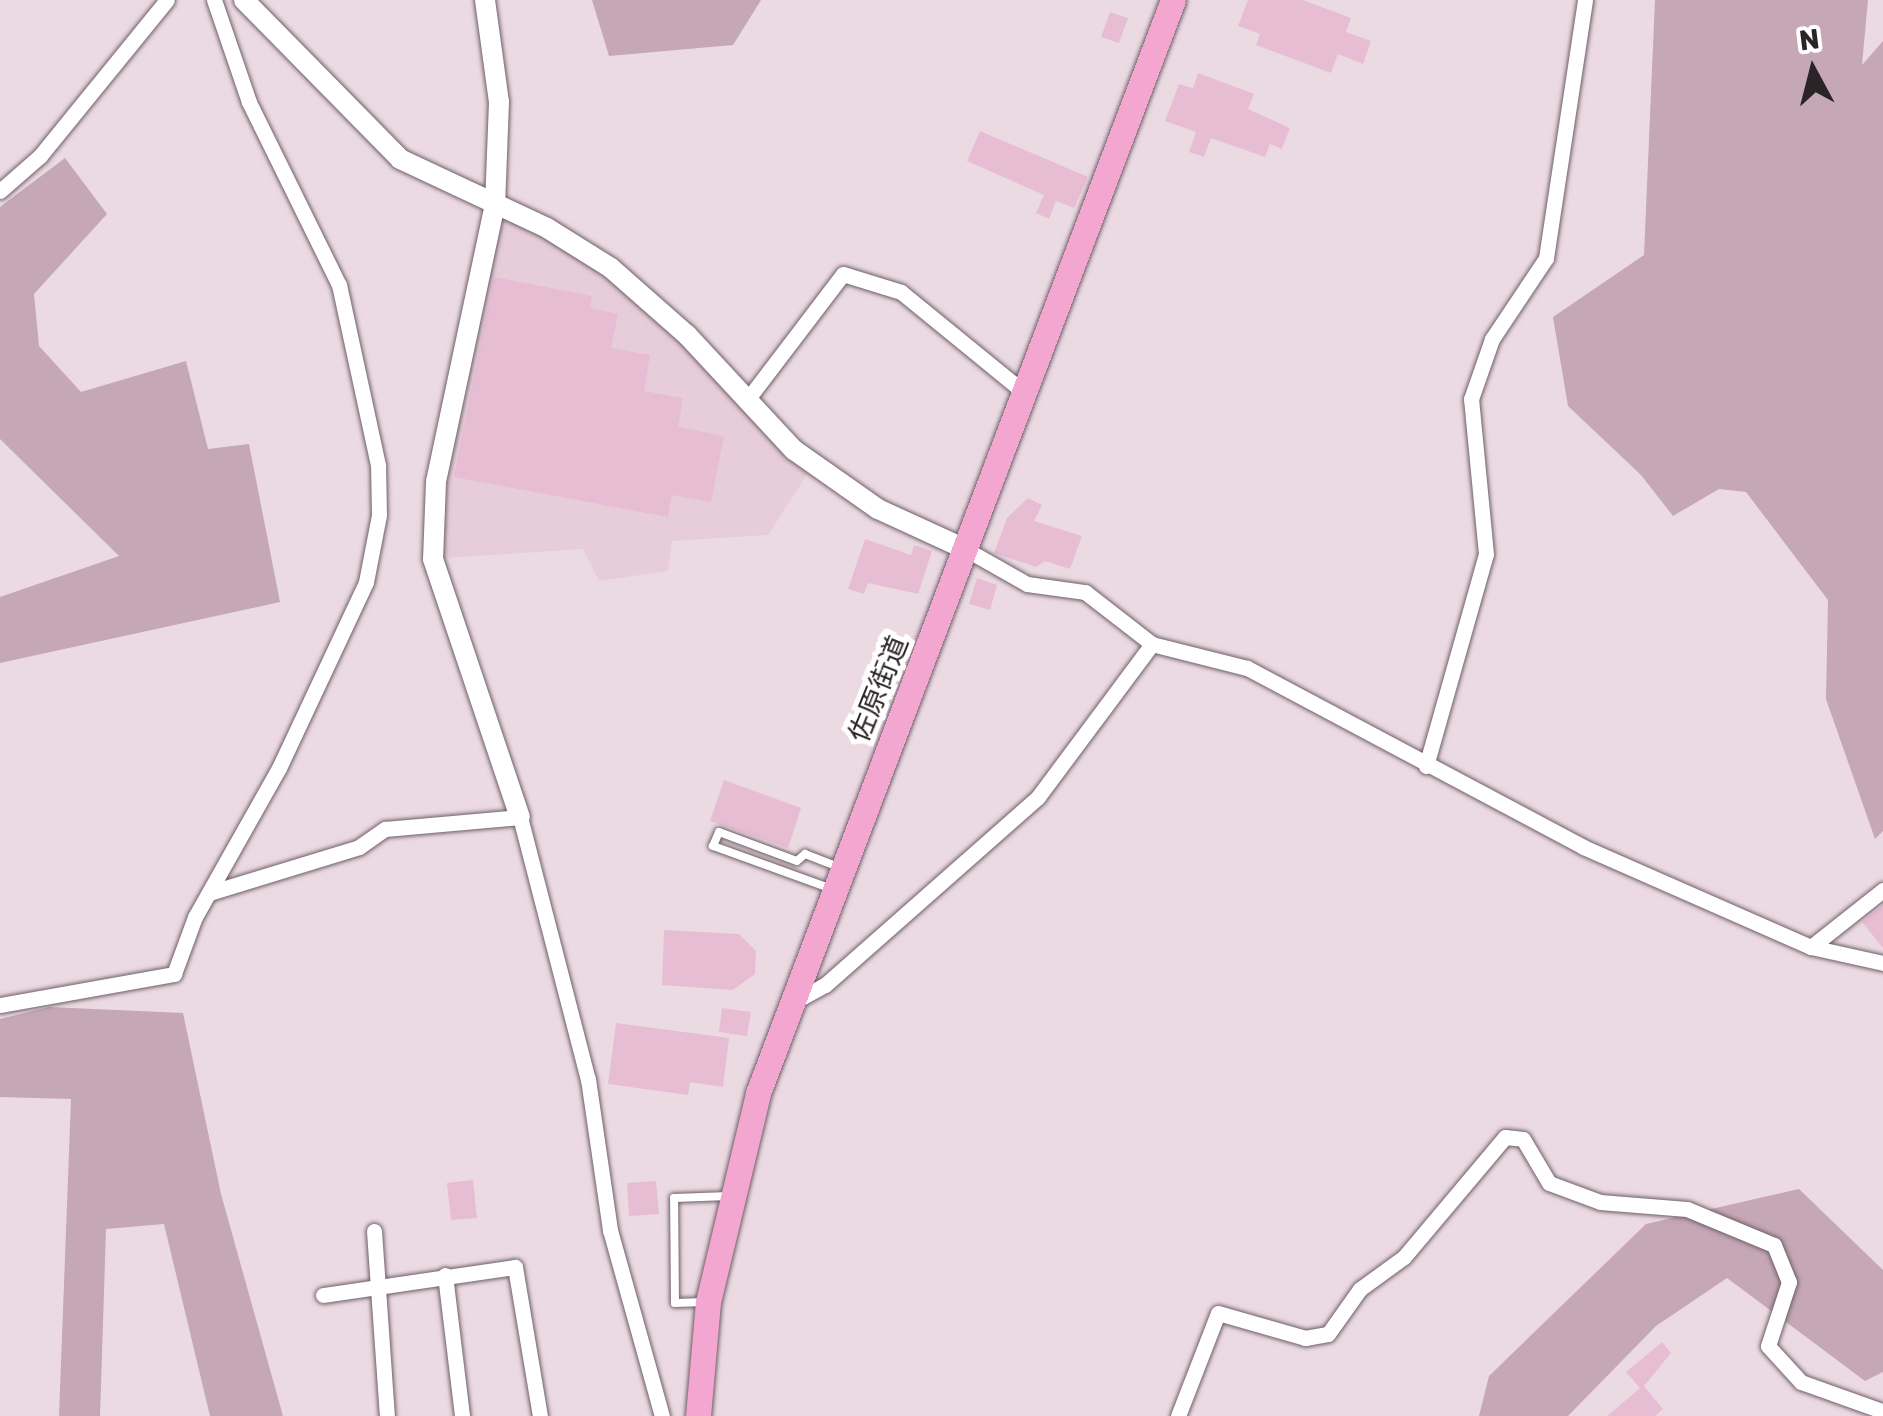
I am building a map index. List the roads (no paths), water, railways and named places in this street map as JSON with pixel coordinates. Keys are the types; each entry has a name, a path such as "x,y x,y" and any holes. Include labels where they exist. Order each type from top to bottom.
{"highway":[{"name":"佐原街道","path":"698,1416 708,1302 728,1196 792,1003 836,878 967,550 1173,0"}],"street":[{"path":"0,191 40,156 166,0"},
{"path":"0,1005 174,974 209,894 279,768 366,582 379,515 378,465 339,285 249,102 214,0"},
{"path":"244,0 377,142 429,176 495,204 611,268 748,400 794,450 878,510 967,550 1028,584 1085,592 1152,644 1247,668 1584,847 1811,947 1883,963"},
{"path":"484,0 500,102 495,204 436,482 433,558 520,817 588,1079 621,1277 662,1416"},
{"path":"1426,766 1486,554 1471,399 1492,339 1546,258 1585,0"},
{"path":"748,400 843,274 901,292 1025,393"},
{"path":"792,1003 825,985 1038,796 1152,644"},
{"path":"209,894 360,847 384,830 520,817"},
{"path":"1811,947 1883,890"},
{"path":"1178,1416 1218,1313 1305,1338 1328,1334 1360,1289 1404,1257 1505,1137 1523,1139 1549,1184 1600,1202 1687,1210 1774,1245 1789,1282 1768,1346 1801,1382 1879,1412"},
{"path":"374,1231 388,1416"},
{"path":"323,1295 515,1266 540,1416"},
{"path":"445,1275 462,1416"}],"lane":[{"path":"719,832 797,861 805,854 836,878 713,846 719,832"},
{"path":"708,1302 674,1303 674,1198 728,1196"}]}
